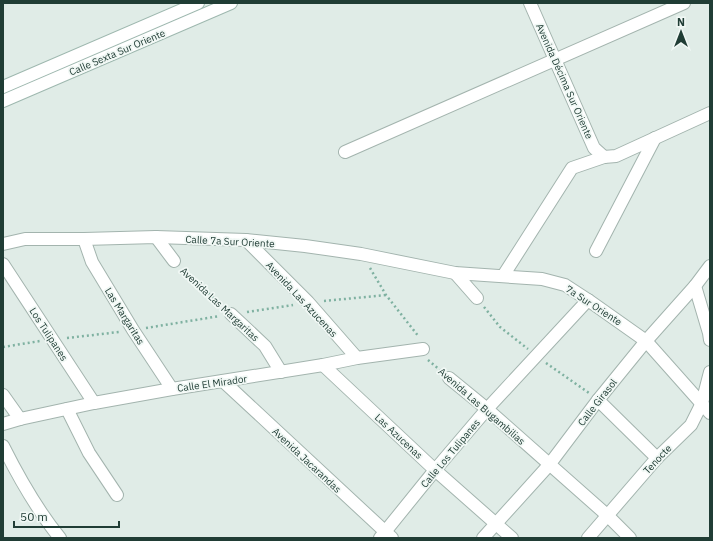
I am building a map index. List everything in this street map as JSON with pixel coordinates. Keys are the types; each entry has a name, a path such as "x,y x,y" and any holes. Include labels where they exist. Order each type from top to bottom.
{"street":[{"name":"Calle Sexta Sur Oriente","path":"3,87 198,3"},
{"name":"Calle Sexta Sur Oriente","path":"3,101 231,3"},
{"name":"Avenida Décima Sur Oriente","path":"530,3 594,148 604,157"},
{"path":"345,152 684,3"},
{"path":"148,24 153,37"},
{"path":"503,276 572,168 604,157 616,156 710,113"},
{"path":"596,251 655,138"},
{"name":"Calle 7a Sur Oriente","path":"3,244 25,239 156,237 246,240 361,254 454,273"},
{"name":"Avenida Las Margaritas","path":"156,237 174,261"},
{"name":"Las Margaritas","path":"84,239 92,262 133,330 172,389"},
{"name":"Avenida Las Azucenas","path":"246,240 308,302 357,358"},
{"name":"Los Tulipanes","path":"3,264 94,403"},
{"name":"Calle Girasol","path":"483,538 549,465 598,400 646,341 695,286 710,266"},
{"path":"454,273 477,298"},
{"name":"7a Sur Oriente","path":"454,273 542,278 565,285 646,341 710,413"},
{"path":"695,286 710,340"},
{"name":"Calle Los Tulipanes","path":"386,536 435,470 487,409 588,300"},
{"name":"Avenida Las Margaritas","path":"231,314 265,346 281,372"},
{"name":"Calle El Mirador","path":"3,424 94,403 172,389 323,366 357,358 423,349"},
{"name":"Las Azucenas","path":"323,366 435,470 512,538"},
{"name":"Tenocte","path":"588,538 657,458 691,425 702,403 710,372"},
{"name":"Avenida Las Bugambilias","path":"449,378 487,409 608,516 630,538"},
{"name":"Avenida Jacarandas","path":"223,381 386,536"},
{"path":"3,395 20,419"},
{"path":"598,400 657,458"},
{"path":"67,410 89,453 117,495"},
{"path":"3,446 32,499 60,538"}],"path":[{"name":"Avenida Las Bugambilias","path":"361,254 386,295 419,338 426,358 449,378"},
{"name":"Avenida Las Margaritas","path":"174,261 231,314"},
{"path":"3,347 52,339 133,330 308,302 386,295"}]}
